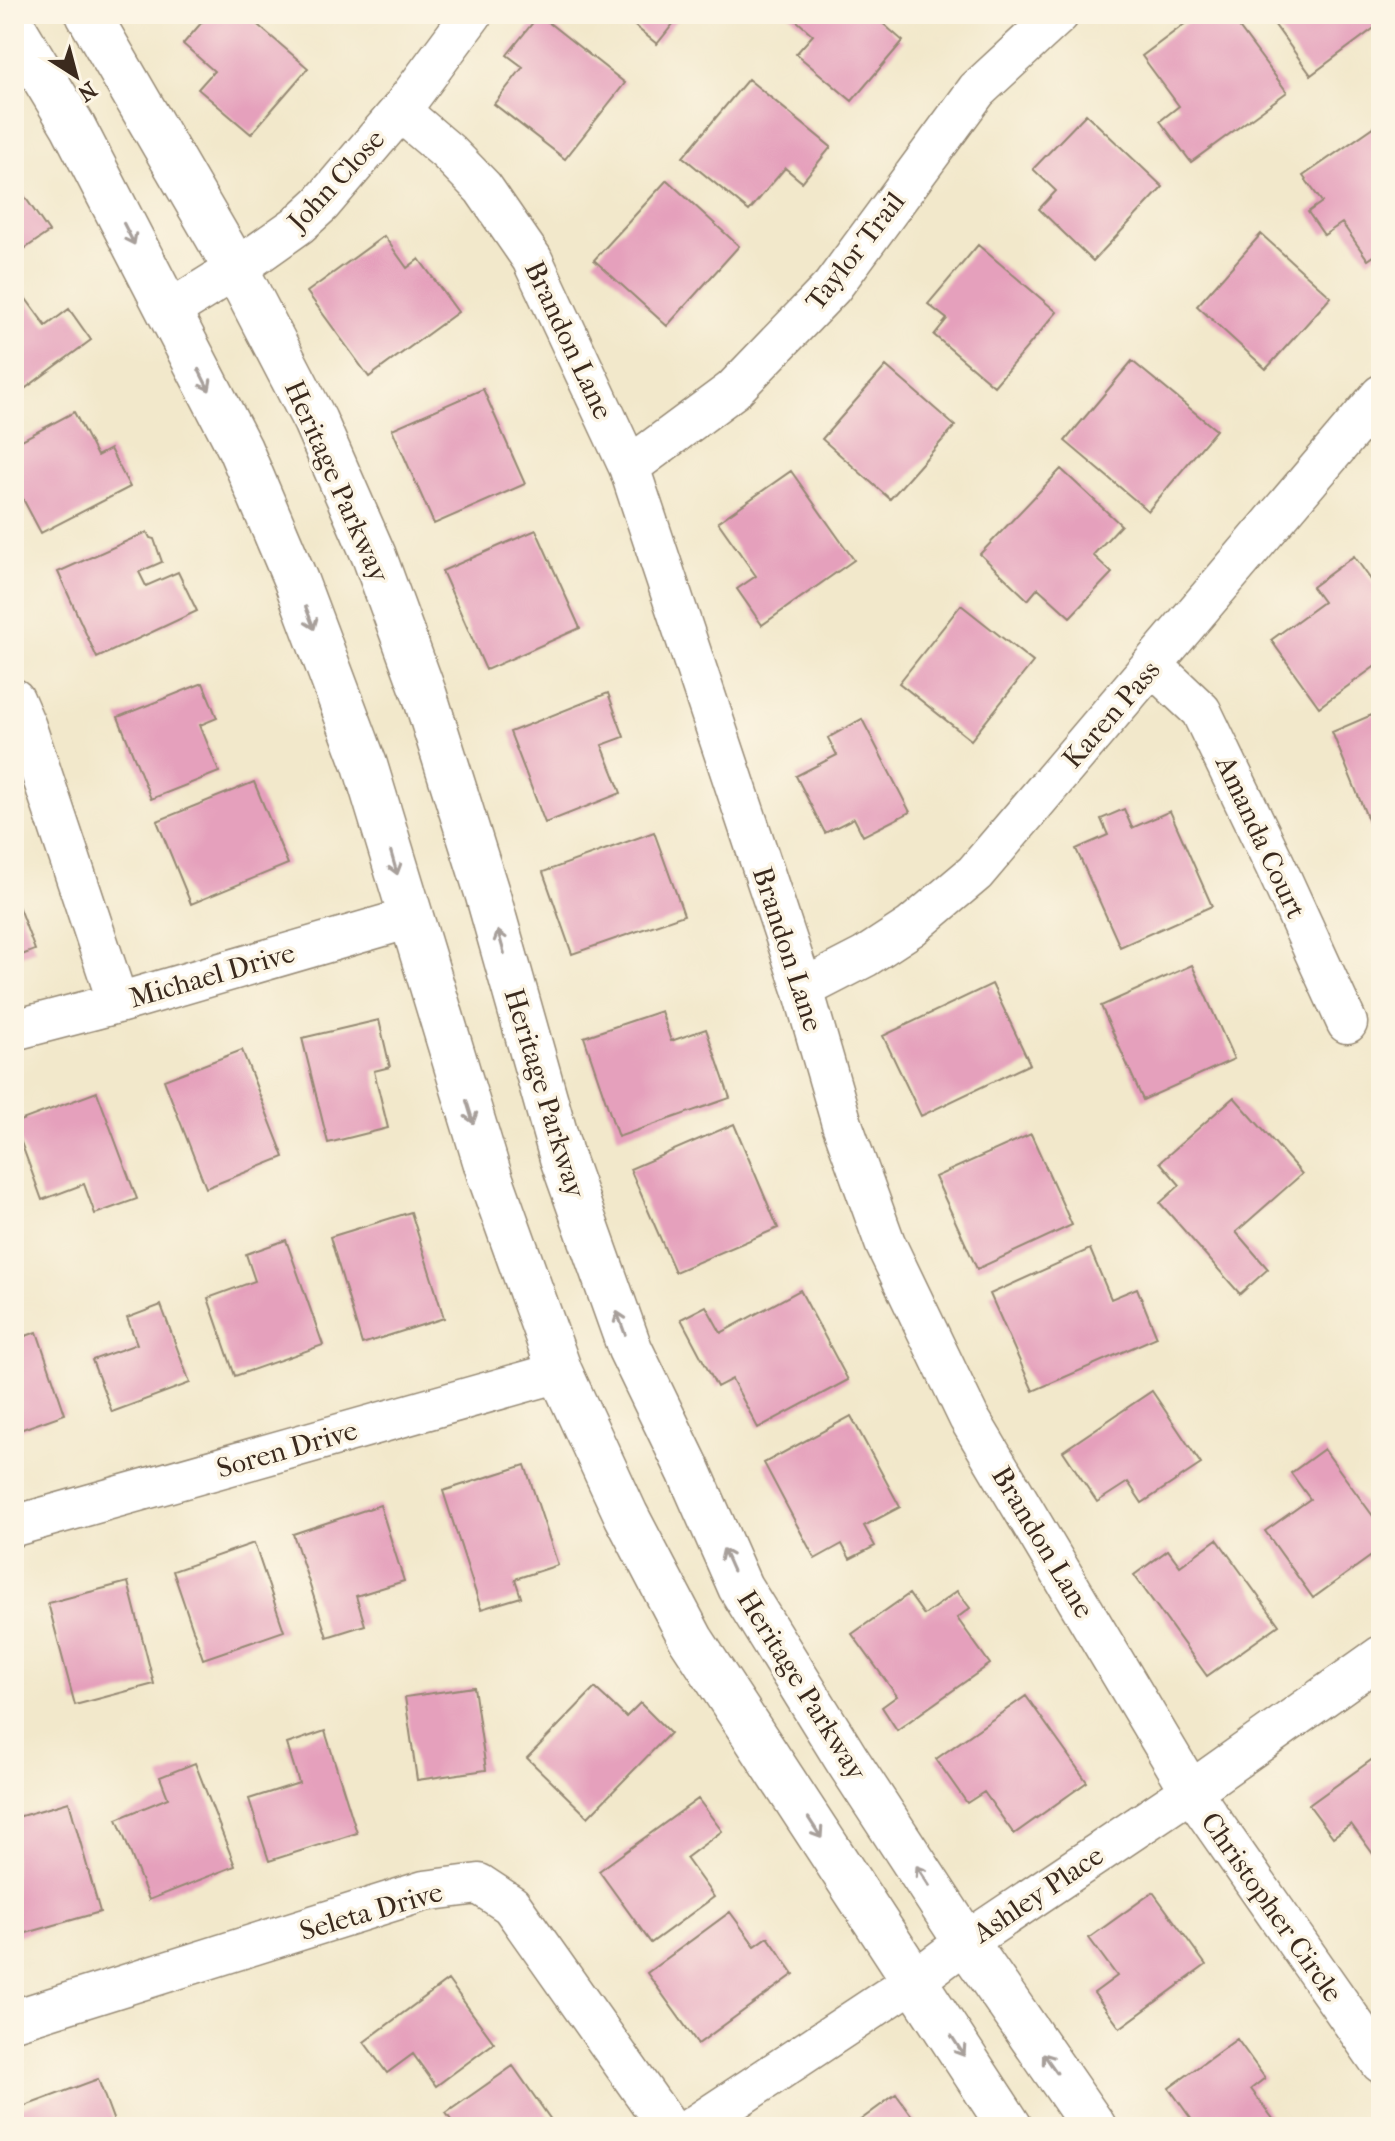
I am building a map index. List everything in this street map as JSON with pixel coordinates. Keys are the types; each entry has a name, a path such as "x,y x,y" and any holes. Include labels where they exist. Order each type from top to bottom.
{"main road":[{"name":"Heritage Parkway","path":"88,14 236,269 315,421 374,556 425,696 488,896 562,1158 630,1349 740,1587 847,1760 966,1942 1094,2127"},
{"path":"14,28 73,126 240,449 296,581 365,765 489,1174 560,1372 626,1515 691,1639 1010,2127"}],"street":[{"name":"John Close","path":"169,311 236,269 298,225 321,204 400,111 472,14"},
{"name":"Taylor Trail","path":"629,467 733,390 832,287 977,90 1059,14"},
{"name":"Brandon Lane","path":"400,111 448,152 483,188 532,259 629,467 803,989 842,1124 885,1243 969,1418 1191,1791"},
{"name":"Karen Pass","path":"803,989 865,957 911,927 975,873 1381,395"},
{"name":"Amanda Court","path":"1153,666 1201,711 1347,1023"},
{"path":"14,699 118,1003"},
{"name":"Michael Drive","path":"14,1030 410,918"},
{"name":"Soren Drive","path":"14,1526 560,1372"},
{"name":"Ashley Place","path":"693,2127 915,1980 1381,1656"},
{"name":"Christopher Circle","path":"1191,1791 1381,2063"},
{"name":"Seleta Drive","path":"14,2020 424,1891 479,1884 511,1905 668,2127"}],"building":[{"path":"209,14 245,14 308,68 251,134 198,89 214,71 183,44"},
{"path":"620,14 681,14 657,44"},
{"path":"789,14 872,14 903,41 852,101 796,54 813,35"},
{"path":"1198,14 1229,14 1287,92 1191,162 1160,121 1179,106 1142,56"},
{"path":"1267,14 1381,14 1381,23 1311,75"},
{"path":"539,15 625,83 565,159 494,104 523,67 507,55"},
{"path":"748,79 831,147 802,182 785,168 749,211 683,157"},
{"path":"1086,114 1163,187 1093,261 1039,209 1056,191 1033,169"},
{"path":"1381,122 1381,251 1368,260 1342,223 1324,235 1308,212 1322,202 1303,176"},
{"path":"667,180 739,246 667,326 594,260"},
{"path":"14,181 49,232 14,256"},
{"path":"1261,234 1331,297 1266,369 1197,306"},
{"path":"384,236 407,268 419,259 458,312 369,377 307,292"},
{"path":"978,245 1057,312 994,386 934,335 947,319 928,304"},
{"path":"21,292 46,326 69,309 91,340 19,393 14,386 14,297"},
{"path":"1132,361 1216,430 1148,511 1065,441"},
{"path":"886,366 955,426 890,499 822,439"},
{"path":"483,389 525,484 434,524 392,429"},
{"path":"74,412 97,456 110,449 130,487 41,533 14,482 14,444"},
{"path":"1061,469 1121,525 1093,555 1112,573 1070,617 1038,588 1028,600 980,554"},
{"path":"791,471 854,560 762,625 737,589 756,576 718,522"},
{"path":"536,530 580,628 486,670 442,571"},
{"path":"147,532 154,539 162,562 139,572 146,586 178,572 197,611 97,658 58,572"},
{"path":"1354,556 1381,594 1381,662 1319,707 1271,640 1323,602 1312,587"},
{"path":"961,605 1033,662 971,740 899,683"},
{"path":"203,683 217,718 200,725 219,772 151,799 118,717"},
{"path":"608,693 624,737 602,745 621,793 545,823 510,732"},
{"path":"1381,711 1381,829 1373,832 1332,732"},
{"path":"862,719 910,812 863,836 854,818 825,833 796,776 837,755 828,738"},
{"path":"254,782 288,864 191,904 157,821"},
{"path":"1124,809 1132,828 1170,811 1212,906 1120,947 1076,849 1108,835 1101,819"},
{"path":"654,832 684,915 572,954 543,872"},
{"path":"14,895 35,950 14,958"},
{"path":"1192,965 1234,1059 1143,1100 1101,1006"},
{"path":"992,984 1030,1064 921,1116 883,1036"},
{"path":"661,1011 671,1041 706,1029 730,1098 618,1137 584,1037"},
{"path":"379,1020 390,1067 374,1071 388,1128 328,1143 302,1038"},
{"path":"242,1050 284,1157 206,1188 164,1080"},
{"path":"97,1092 137,1199 95,1214 84,1184 42,1200 14,1123"},
{"path":"1234,1097 1302,1174 1236,1232 1268,1269 1240,1294 1160,1203 1180,1185 1160,1162"},
{"path":"734,1124 778,1228 675,1272 630,1169"},
{"path":"1031,1134 1072,1225 977,1269 935,1177"},
{"path":"411,1212 444,1318 362,1344 330,1237"},
{"path":"286,1240 323,1345 235,1376 208,1298 255,1281 246,1254"},
{"path":"1090,1249 1111,1299 1137,1288 1157,1337 1033,1391 990,1294"},
{"path":"800,1290 848,1380 758,1428 732,1379 717,1387 681,1319 706,1306 721,1333"},
{"path":"161,1305 190,1383 112,1412 92,1360 137,1344 127,1318"},
{"path":"37,1332 65,1414 14,1432 14,1340"},
{"path":"1152,1391 1201,1464 1142,1503 1128,1482 1097,1502 1063,1451"},
{"path":"851,1416 900,1507 864,1526 875,1546 850,1559 842,1544 815,1559 764,1463"},
{"path":"1324,1449 1381,1527 1381,1549 1313,1598 1265,1531 1310,1499 1291,1473"},
{"path":"525,1465 558,1565 515,1579 521,1597 481,1609 443,1491"},
{"path":"380,1505 404,1581 356,1596 365,1625 327,1637 293,1534"},
{"path":"1217,1539 1279,1625 1207,1676 1134,1575 1168,1550 1180,1566"},
{"path":"254,1543 284,1631 203,1659 173,1571"},
{"path":"128,1582 154,1684 75,1705 48,1603"},
{"path":"957,1591 970,1608 957,1618 990,1664 897,1730 882,1707 897,1696 852,1634 909,1594 924,1615"},
{"path":"474,1687 486,1770 417,1780 405,1697"},
{"path":"595,1688 626,1717 640,1703 670,1733 588,1817 527,1758"},
{"path":"1026,1696 1087,1782 1014,1834 984,1792 967,1803 936,1759"},
{"path":"325,1731 357,1833 269,1861 249,1799 299,1783 287,1744"},
{"path":"1381,1753 1379,1862 1351,1824 1333,1837 1309,1805"},
{"path":"195,1763 235,1866 149,1900 117,1819 168,1798 160,1777"},
{"path":"698,1799 722,1831 686,1858 714,1897 651,1943 599,1871"},
{"path":"69,1802 100,1912 16,1936 14,1818"},
{"path":"1153,1892 1206,1965 1120,2028 1094,1993 1117,1976 1089,1938"},
{"path":"730,1912 755,1946 768,1937 794,1974 698,2044 647,1973"},
{"path":"448,1980 494,2043 436,2086 413,2054 387,2073 364,2042"},
{"path":"1237,2039 1265,2078 1251,2089 1279,2127 1197,2127 1169,2088"},
{"path":"513,2066 556,2127 456,2127 446,2113"},
{"path":"98,2079 116,2127 19,2127 14,2110"},
{"path":"896,2094 920,2127 851,2127"}]}
